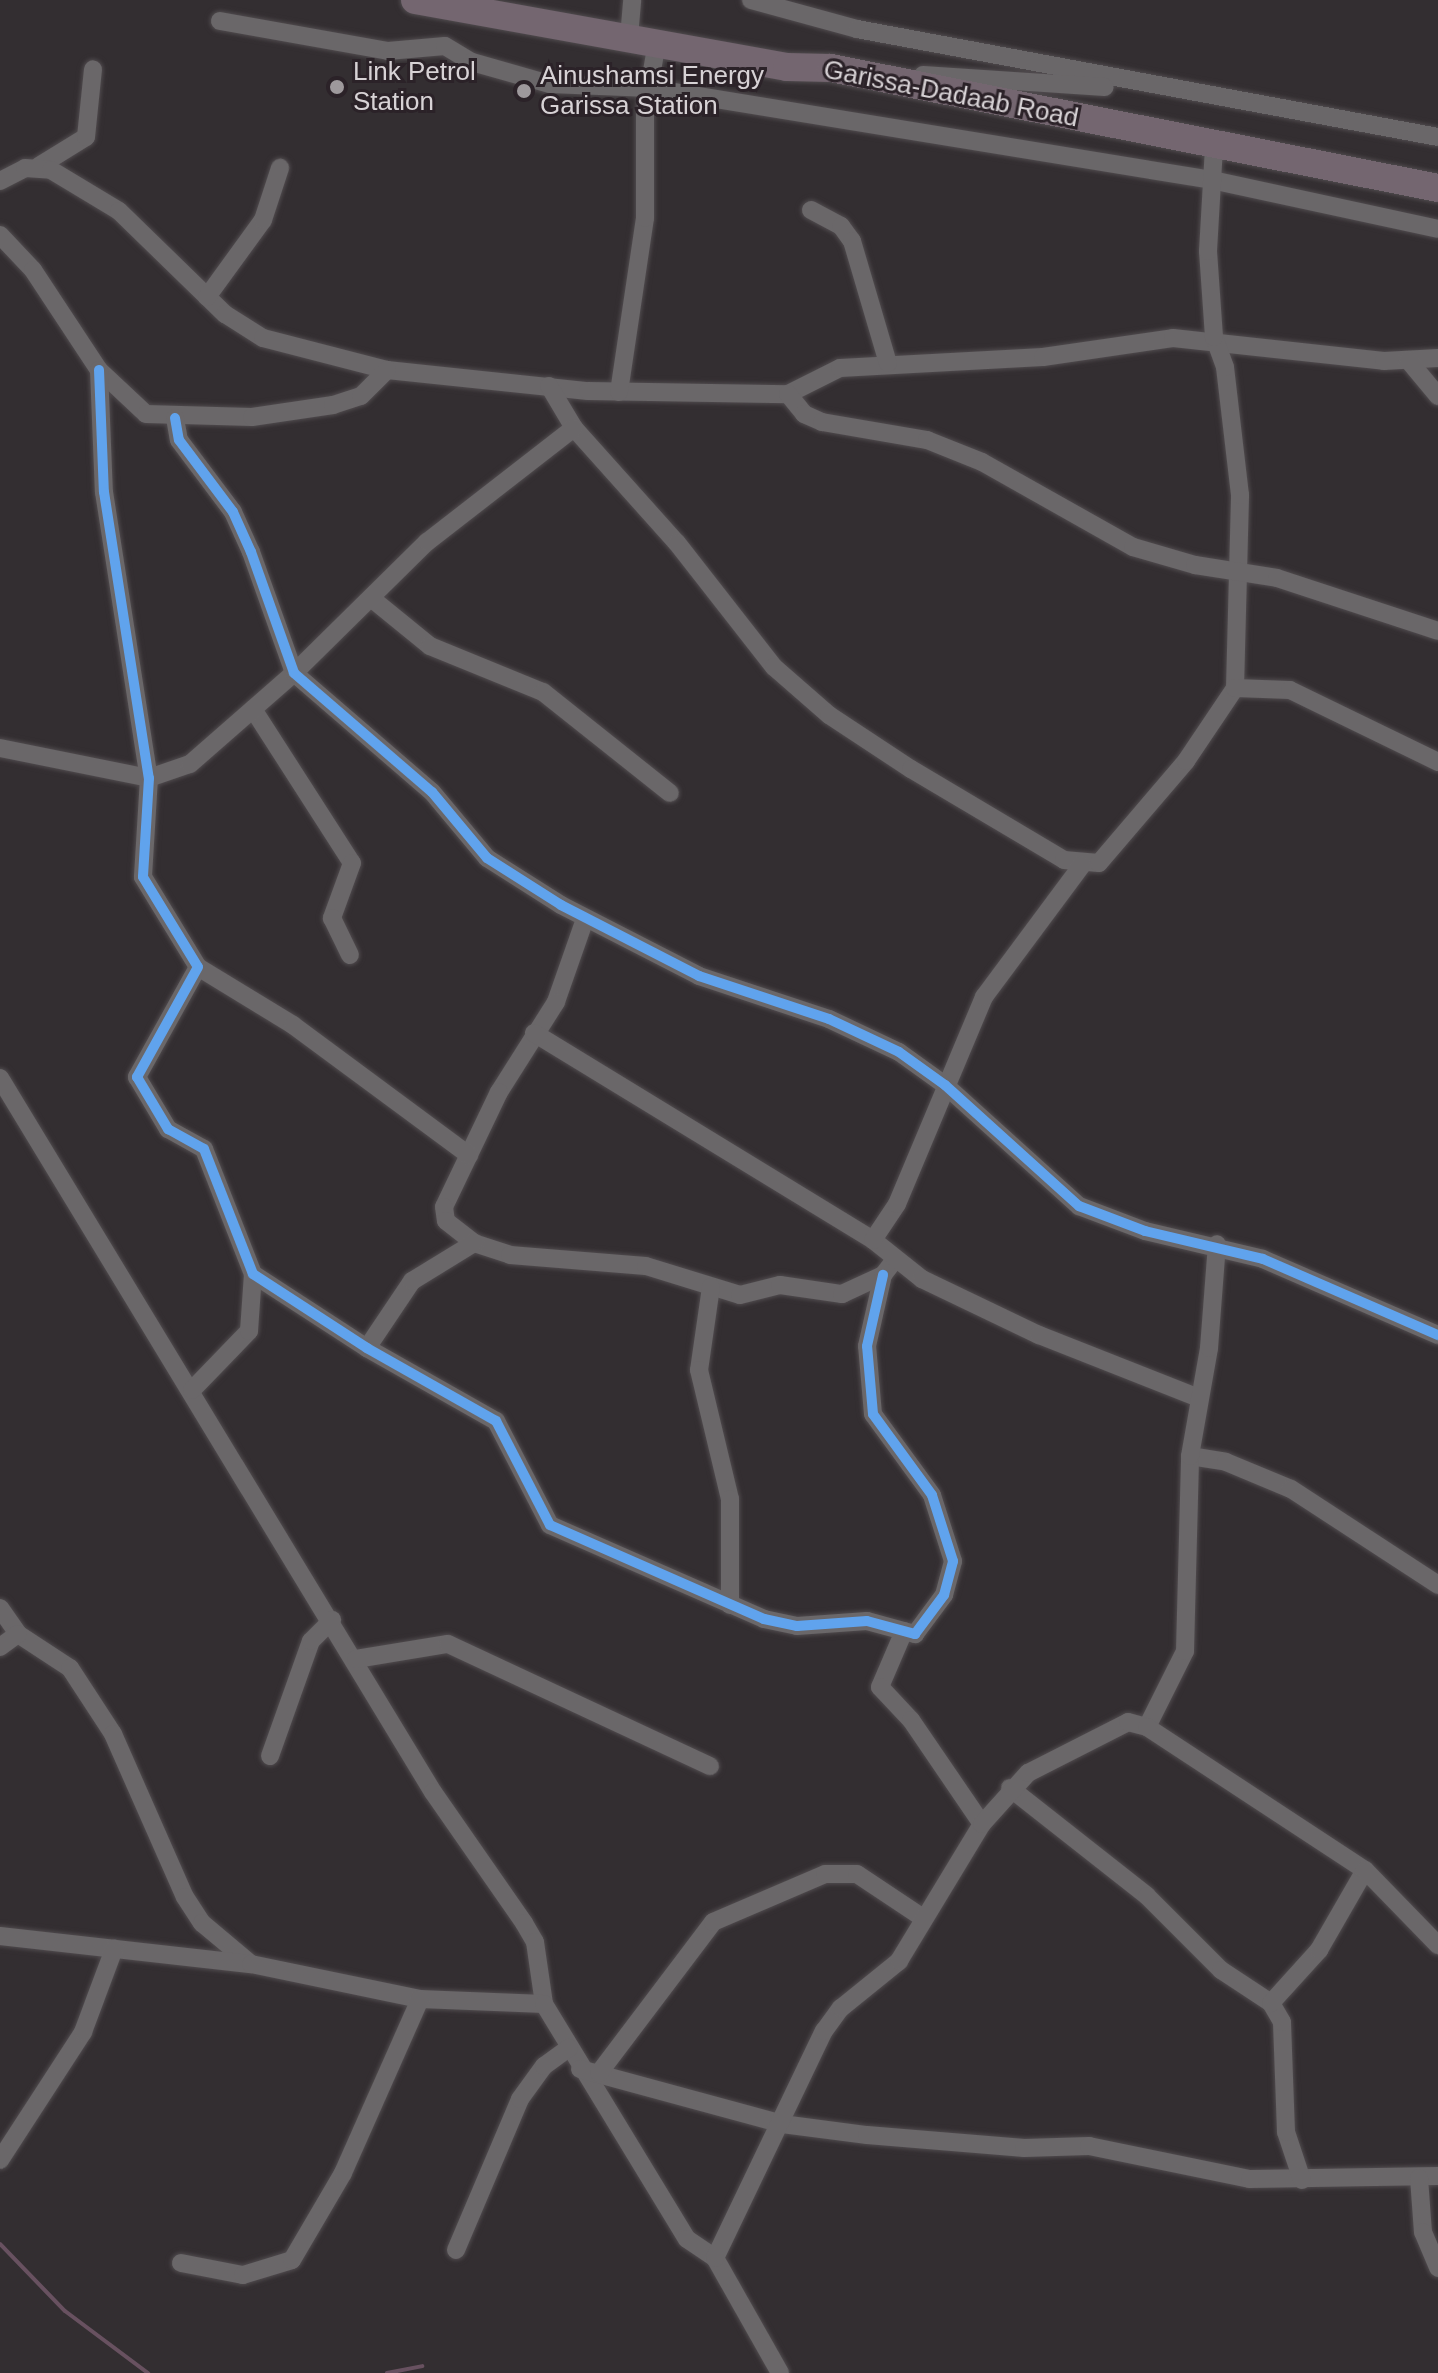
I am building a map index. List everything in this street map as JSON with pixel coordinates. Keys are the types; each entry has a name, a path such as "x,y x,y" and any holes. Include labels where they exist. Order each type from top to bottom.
{"highway":[{"name":"Garissa-Dadaab Road","path":"415,0 657,42 831,68 1438,188"}],"street":[{"path":"629,37 632,0"},
{"path":"751,0 857,29 1179,92 1438,137"},
{"path":"220,21 388,51 445,46 472,62 550,84 649,88 1212,180 1438,229"},
{"path":"619,392 645,218 649,88 657,42"},
{"path":"831,68 1179,92"},
{"path":"0,181 39,166 86,137 93,69"},
{"path":"549,386 574,428 677,543 743,635 818,706 911,769 1082,865 1099,863 1120,846 1235,688 1240,495 1230,401 1214,337 1208,251 1214,146"},
{"path":"39,166 119,211 207,297 263,338 387,370 619,392 788,394 840,368 1043,357 1214,337 1408,360 1438,358"},
{"path":"207,297 263,220 280,168"},
{"path":"811,210 841,226 852,241 888,363"},
{"path":"0,236 33,270 99,370 146,414 175,418 252,417 350,402 387,370"},
{"path":"1408,360 1438,396"},
{"path":"99,370 104,492 149,778 143,877 198,967 293,1025 469,1155"},
{"path":"788,394 804,414 822,422 927,440 982,462 1133,547 1238,573 1277,578 1438,631"},
{"path":"175,418 179,440 245,538 294,673 432,792 487,858 585,919 725,988 852,1028 945,1085 1079,1206 1145,1231 1217,1244 1438,1335"},
{"path":"0,748 149,778 190,764 294,673 427,542 574,428"},
{"path":"371,598 430,646 543,692 670,793"},
{"path":"1235,688 1290,690 1438,762"},
{"path":"253,709 352,863 332,918 350,955"},
{"path":"873,1240 897,1204 984,997 1082,865"},
{"path":"585,919 556,1002 534,1033 469,1155 444,1207 446,1221 474,1243 550,1261 646,1266 740,1295 780,1285 836,1295 889,1268"},
{"path":"192,1390 249,1331 253,1274 204,1149 168,1129 138,1081 198,967"},
{"path":"534,1033 873,1240 889,1268 1039,1335 1199,1398"},
{"path":"0,1078 356,1659 433,1792 535,1942 544,2004 569,2048 590,2071 687,2239 715,2258 780,2373"},
{"path":"367,1348 412,1281 474,1243"},
{"path":"1147,1727 1185,1651 1190,1456 1217,1244"},
{"path":"253,1274 367,1348 499,1423 550,1525 730,1605 797,1626 867,1621 915,1634 930,1618 953,1561 932,1495 873,1414 867,1346 889,1268"},
{"path":"711,1287 699,1370 730,1499 730,1605"},
{"path":"1190,1456 1226,1462 1291,1489 1438,1585"},
{"path":"0,1608 18,1634 70,1668 113,1734 185,1897 202,1923 251,1964"},
{"path":"270,1756 311,1641 332,1620"},
{"path":"904,1631 880,1687 911,1720 982,1824"},
{"path":"0,1647 18,1634"},
{"path":"356,1659 448,1644 710,1766"},
{"path":"715,2258 824,2031 841,2008 899,1961 982,1824 1010,1788 1028,1773 1128,1722 1147,1727 1365,1870 1438,1945"},
{"path":"1010,1788 1147,1896 1221,1970 1271,2003 1282,2022 1283,2109 1302,2180"},
{"path":"1271,2003 1319,1950 1365,1870"},
{"path":"590,2071 713,1922 825,1874 857,1874 923,1918"},
{"path":"0,1936 251,1964 420,1999 544,2004"},
{"path":"0,2160 83,2032 114,1949"},
{"path":"181,2263 243,2275 276,2267 299,2251 343,2173 420,1999"},
{"path":"456,2250 520,2099 544,2066 569,2048"},
{"path":"590,2071 782,2124 1024,2148 1089,2146 1191,2172 1302,2180 1438,2176"},
{"path":"1419,2178 1423,2232 1438,2268"}],"waterway":[{"path":"0,2244 65,2311 148,2373"},
{"path":"387,2373 422,2366"}],"cycle path":[{"path":"99,370 104,492 149,778 143,877 198,967 137,1077 168,1129 204,1149 253,1274 367,1348 496,1421 550,1525 764,1619 797,1626 867,1621 915,1634 944,1595 953,1561 932,1495 873,1414 867,1346 883,1275"},
{"path":"175,418 179,440 233,512 251,552 294,673 432,792 487,858 561,905 699,976 829,1019 899,1052 945,1085 1079,1206 1145,1231 1263,1259 1438,1335"}],"place":[{"name":"Link Petrol Station","path":"337,87"},
{"name":"Ainushamsi Energy Garissa Station","path":"524,91"}]}
